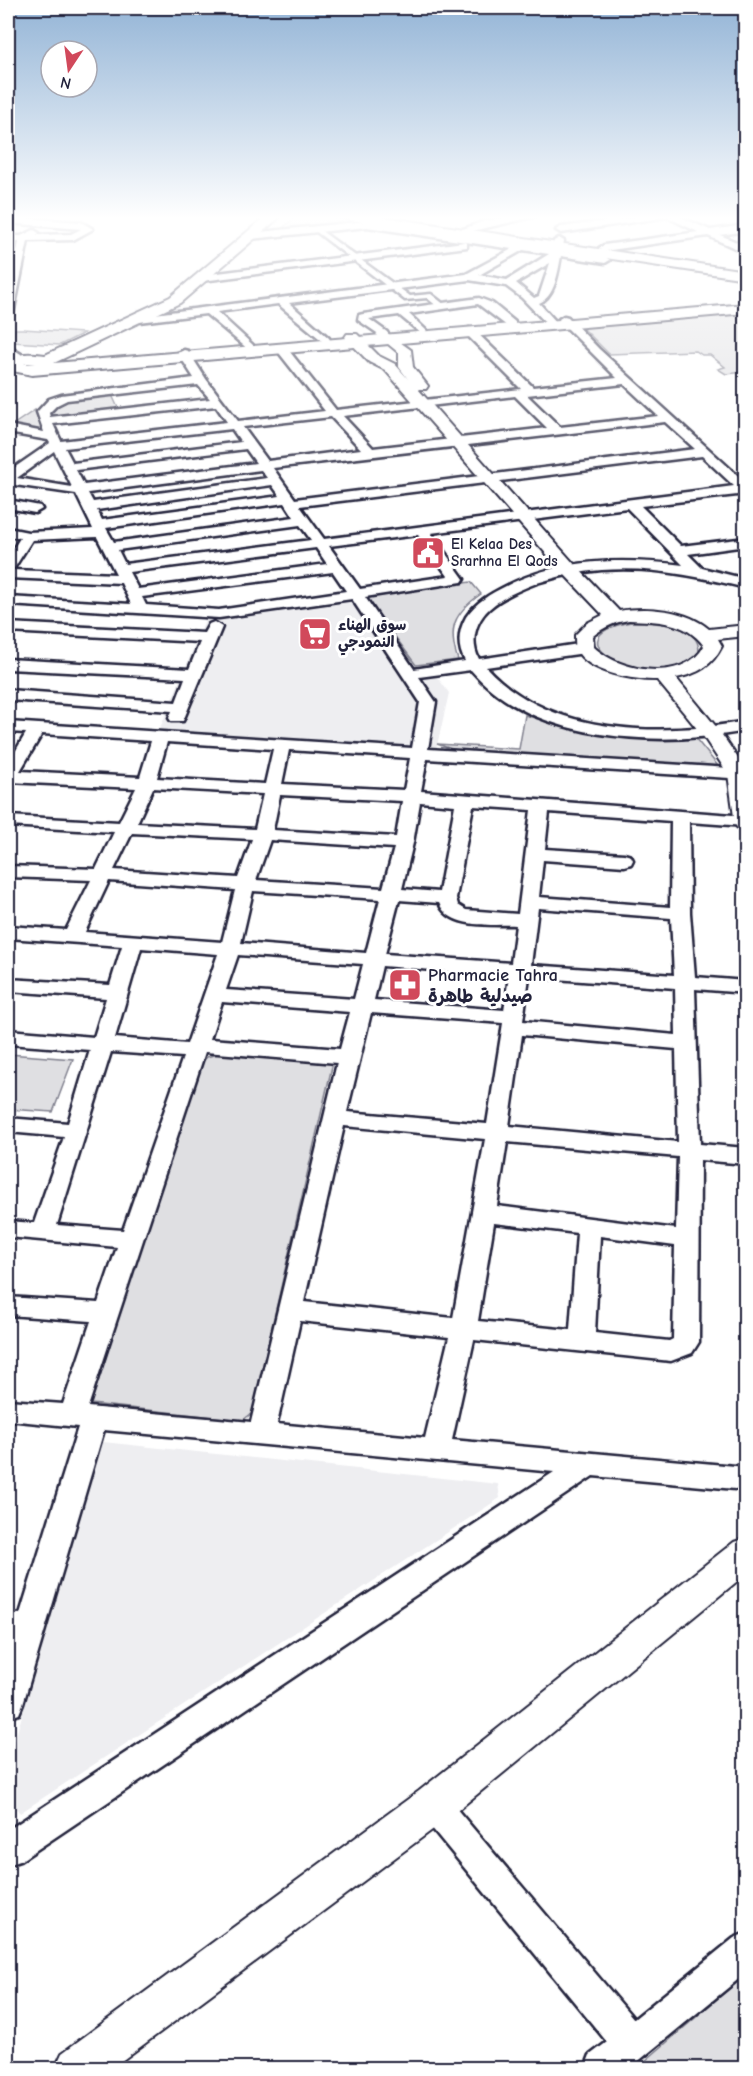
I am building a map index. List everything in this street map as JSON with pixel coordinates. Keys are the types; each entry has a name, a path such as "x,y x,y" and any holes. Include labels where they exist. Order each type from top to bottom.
{"main road":[{"path":"24,363 73,348 151,313"},
{"path":"24,363 282,349 354,339 666,313"},
{"path":"387,336 422,331 559,322"},
{"path":"118,328 109,335 114,352 129,355 186,355 325,339 354,339"},
{"path":"24,363 157,355"}],"street":[{"path":"139,319 186,313"},
{"path":"211,313 249,347"},
{"path":"294,313 325,339"},
{"path":"388,313 363,317 363,320 387,336 405,353 404,362 412,376 456,442 570,570 622,616"},
{"path":"402,313 422,331"},
{"path":"450,313 469,329 556,430"},
{"path":"497,313 511,324"},
{"path":"547,313 627,380 745,490"},
{"path":"354,339 374,359 390,367 474,440 586,568 622,616"},
{"path":"282,349 333,413 370,452"},
{"path":"186,355 201,381 219,402 356,594 428,702 404,843 349,1057 261,1434"},
{"path":"383,364 404,362"},
{"path":"9,430 55,441 150,434 627,380"},
{"path":"141,609 45,421 43,412 58,399 80,394 201,381"},
{"path":"122,390 178,476"},
{"path":"45,421 219,402"},
{"path":"8,479 71,490 370,452 668,418"},
{"path":"8,479 51,447 55,441"},
{"path":"68,467 249,445"},
{"path":"8,532 28,536 100,529 194,512 705,452"},
{"path":"89,507 275,481"},
{"path":"8,574 123,574 319,542 745,490"},
{"path":"182,494 208,533"},
{"path":"630,503 698,572"},
{"path":"8,504 35,509"},
{"path":"109,547 303,520"},
{"path":"8,601 219,614 458,579 421,529"},
{"path":"8,567 28,536"},
{"path":"678,552 746,542"},
{"path":"728,730 652,735 593,727 540,712 499,690 474,665 467,648 467,632 474,616 486,603 508,588 570,570 642,566 698,572 746,584"},
{"path":"134,594 238,582 336,567"},
{"path":"238,582 255,608"},
{"path":"73,937 148,781 165,737 182,707 219,614"},
{"path":"652,615 675,618 694,626 707,635 713,646 710,657 699,666 671,673 637,673 614,668 595,659 585,648 584,635 594,624 622,616 652,615"},
{"path":"8,627 209,638"},
{"path":"707,635 746,630"},
{"path":"410,674 585,648"},
{"path":"8,664 195,674"},
{"path":"37,729 8,776 148,781 465,799 745,822 743,768 728,730 671,673"},
{"path":"8,695 182,707"},
{"path":"8,727 419,754 743,768"},
{"path":"8,1704 20,1627 83,1417 107,1313 230,948 245,886 263,833 282,745"},
{"path":"465,799 447,898 452,911 464,916 528,911 680,913"},
{"path":"436,1450 464,1328 484,1213 528,911 541,804"},
{"path":"290,1310 671,1351 683,1346 686,1342 689,1149 685,983 680,913 680,816"},
{"path":"8,821 263,833 404,843"},
{"path":"535,854 624,860"},
{"path":"8,871 447,898"},
{"path":"8,932 746,987"},
{"path":"43,1232 77,1131 133,941"},
{"path":"8,985 119,992"},
{"path":"214,995 362,1005 687,1043"},
{"path":"8,1037 349,1057"},
{"path":"336,1118 746,1156"},
{"path":"8,1125 77,1131"},
{"path":"484,1213 689,1239"},
{"path":"582,1342 590,1227"},
{"path":"8,1229 132,1240"},
{"path":"8,1306 107,1313"},
{"path":"8,1410 746,1479"},
{"path":"8,1849 589,1464"},
{"path":"77,2068 433,1806 746,1553"},
{"path":"433,1806 632,2044"},
{"path":"603,2068 746,1950"}],"shaded area":[{"path":"745,313 745,372 726,374 718,369 725,367 710,355 702,355 696,351 609,354 582,327"},
{"path":"15,329 84,333 60,345 13,342"},
{"path":"112,395 119,410 64,416 51,414 63,401"},
{"path":"35,410 42,429 8,425 8,423 14,424"},
{"path":"471,582 481,594 464,608 455,622 453,639 458,660 416,665 365,596"},
{"path":"372,588 449,693 434,759 155,740 209,611"},
{"path":"631,622 662,624 683,630 692,635 697,642 699,652 682,665 660,670 637,668 617,661 602,651 598,640 606,630"},
{"path":"525,715 609,735 696,739 718,766 460,752 437,744 519,749"},
{"path":"220,1053 333,1062 252,1413 243,1420 91,1404 198,1066 207,1057"},
{"path":"8,1054 73,1059 53,1112 8,1109"},
{"path":"103,1442 498,1484 500,1498 20,1813 8,1798 8,1763"},
{"path":"745,1975 745,2068 637,2068"}],"place":[{"name":"El Kelaa Des Srarhna El Qods","path":"428,553"},
{"name":"سوق الهناء النمودجي","path":"315,634"},
{"name":"Pharmacie Tahra صيدلية طاهرة","path":"405,985"}]}
